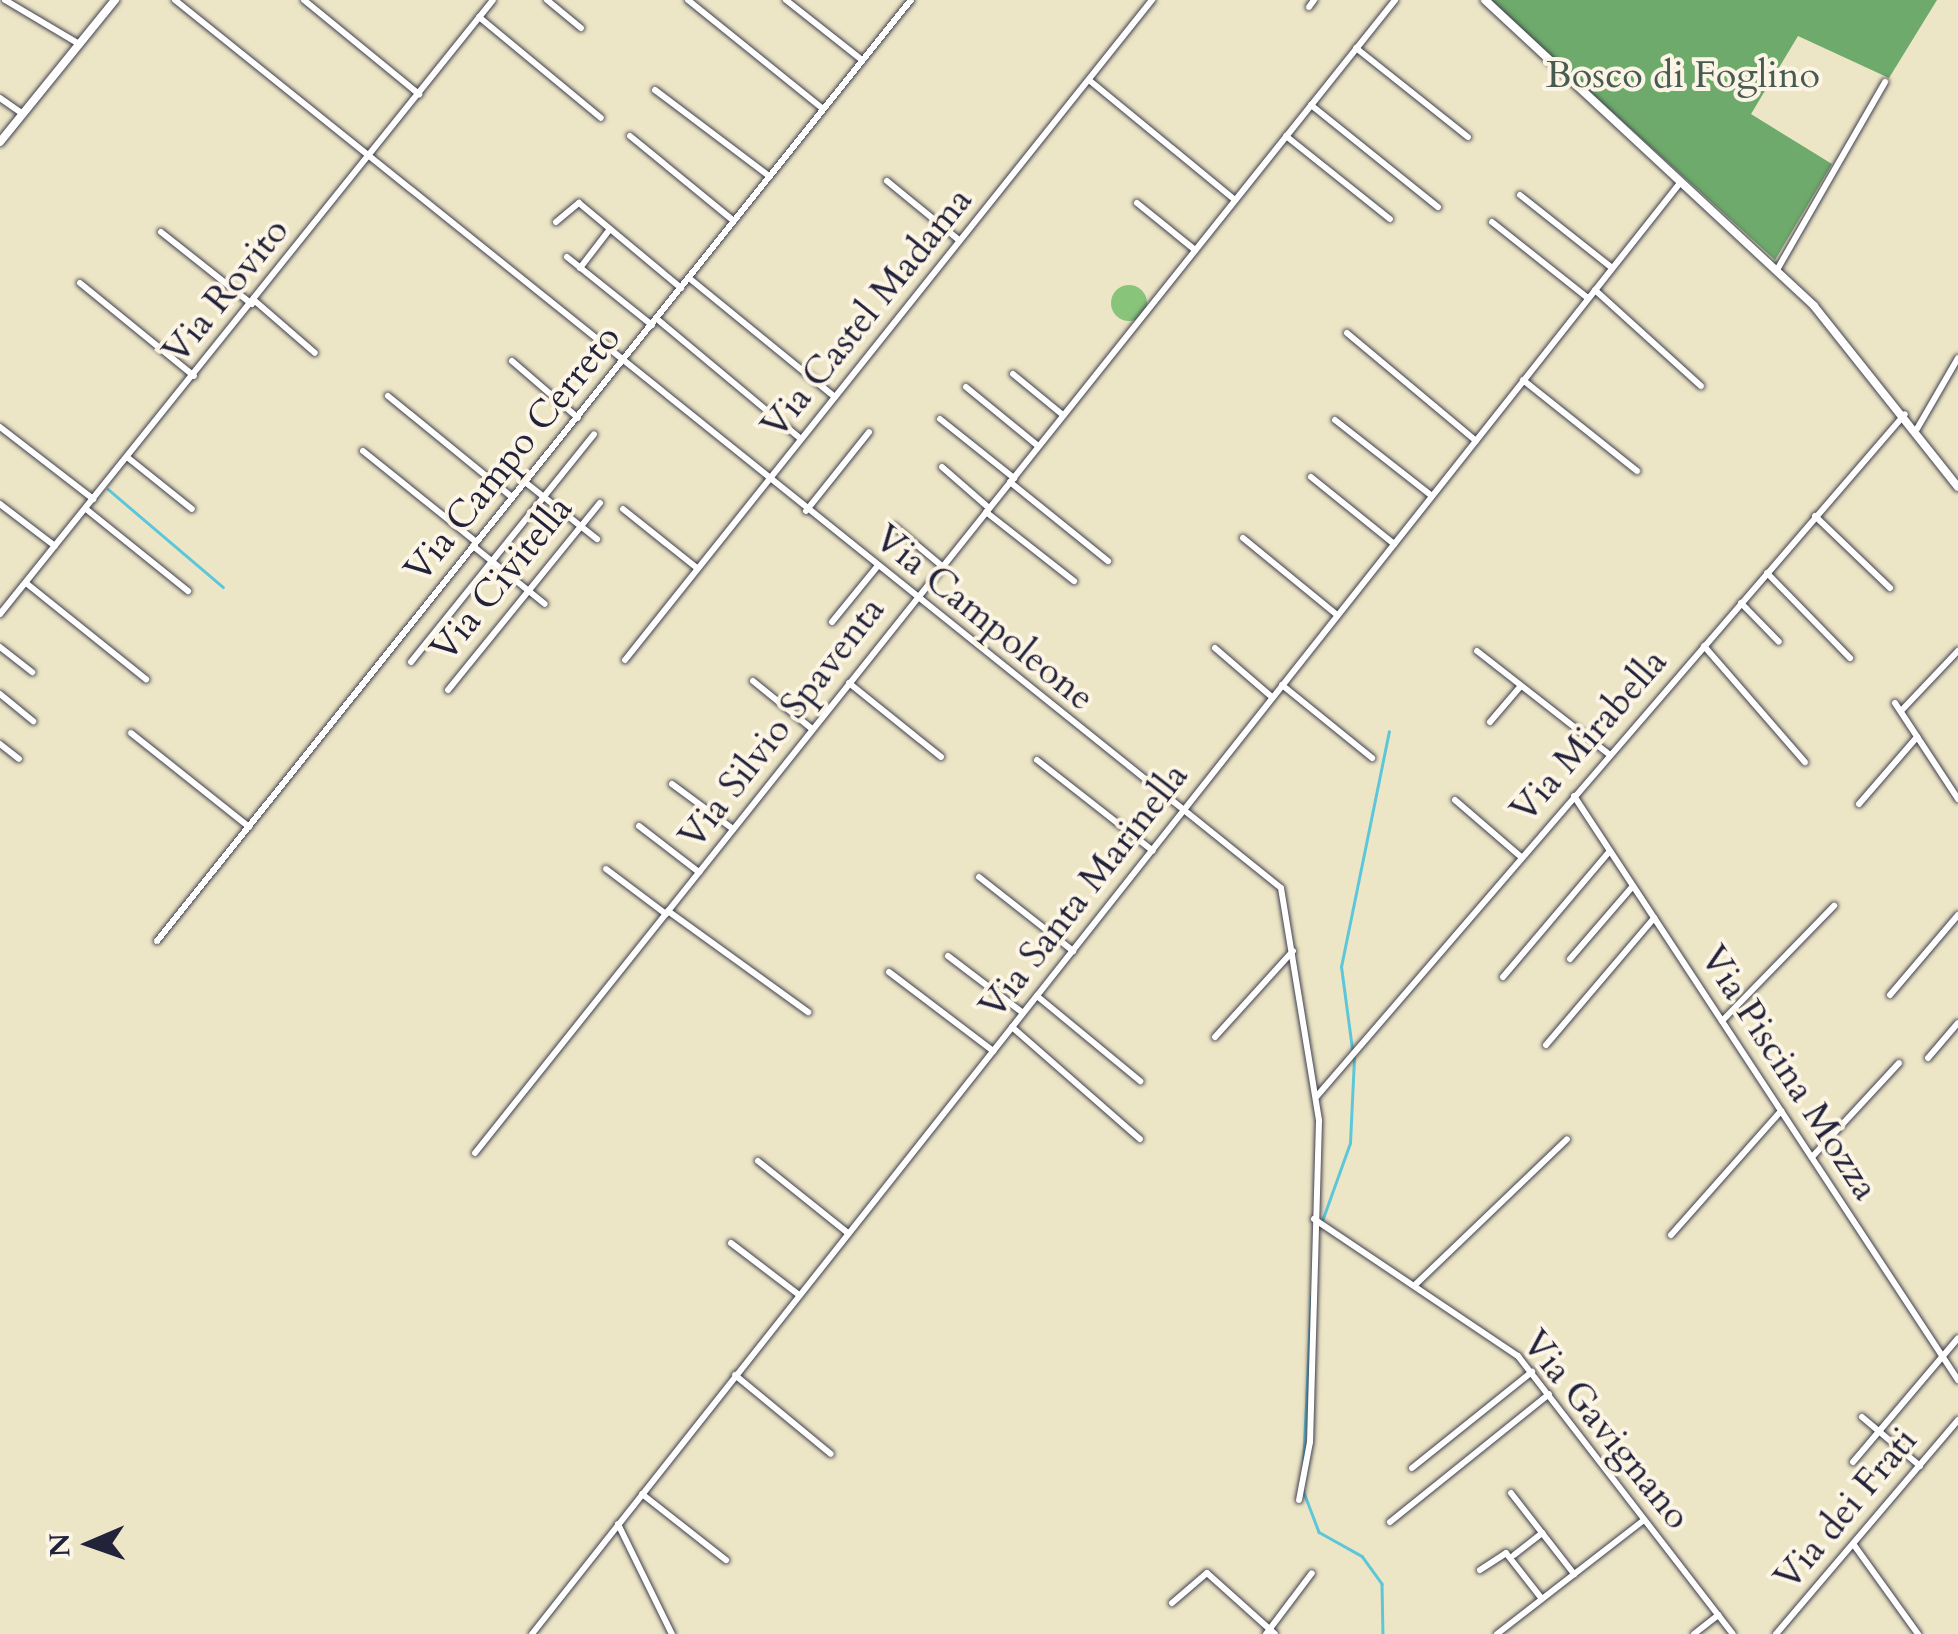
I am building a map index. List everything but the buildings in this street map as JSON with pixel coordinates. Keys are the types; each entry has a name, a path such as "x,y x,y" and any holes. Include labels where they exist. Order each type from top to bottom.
{"main road":[{"path":"0,142 115,0"},
{"path":"1485,0 1777,270 1905,414 1958,487"}],"street":[{"path":"5,0 79,44"},
{"name":"Via Campoleone","path":"176,0 620,365 1281,888 1316,1096 1304,1475 1299,1500"},
{"path":"304,0 418,94"},
{"name":"Via Rovito","path":"0,614 493,0"},
{"path":"547,0 581,28"},
{"path":"688,0 822,108"},
{"path":"786,0 862,60"},
{"name":"Via Campo Cerreto","path":"157,941 911,0"},
{"name":"Via Castel Madama","path":"625,660 1152,0"},
{"name":"Via Silvio Spaventa","path":"475,1152 1395,0"},
{"path":"480,17 602,118"},
{"path":"1356,48 1468,136"},
{"path":"1088,80 1235,200"},
{"path":"1777,270 1885,82"},
{"path":"655,90 769,176"},
{"path":"0,98 22,114"},
{"path":"1311,105 1438,207"},
{"path":"630,136 734,221"},
{"path":"1286,136 1390,219"},
{"path":"887,181 960,241"},
{"name":"Via Santa Marinella","path":"532,1634 1680,183"},
{"path":"1520,195 1612,268"},
{"path":"556,222 578,202 682,288"},
{"path":"1137,203 1195,250"},
{"path":"1492,222 1588,298"},
{"path":"580,268 610,229"},
{"path":"161,232 315,354"},
{"path":"567,257 801,439"},
{"path":"689,278 835,397"},
{"path":"80,284 194,376"},
{"path":"1595,290 1701,386"},
{"path":"1347,333 1476,441"},
{"path":"1917,429 1958,358"},
{"path":"512,361 578,418"},
{"path":"1013,374 1064,415"},
{"path":"1524,380 1637,471"},
{"path":"966,387 1038,447"},
{"path":"388,396 512,496"},
{"name":"Via Mirabella","path":"1316,1096 1905,414"},
{"path":"940,419 1108,561"},
{"path":"1335,420 1432,496"},
{"path":"0,427 93,500"},
{"path":"806,511 869,432"},
{"path":"411,662 594,434"},
{"path":"362,451 544,604"},
{"path":"127,457 192,509"},
{"path":"942,467 1074,581"},
{"path":"1311,477 1394,544"},
{"path":"524,482 596,539"},
{"name":"Via Civitella","path":"448,690 600,502"},
{"path":"0,504 56,546"},
{"path":"86,508 188,591"},
{"path":"623,508 697,568"},
{"path":"1815,516 1890,588"},
{"path":"894,526 942,566"},
{"path":"1243,538 1337,615"},
{"path":"832,622 876,568"},
{"path":"1767,573 1850,658"},
{"path":"26,582 146,679"},
{"path":"1741,603 1779,642"},
{"path":"1704,646 1805,762"},
{"path":"0,647 32,672"},
{"path":"1215,648 1272,698"},
{"path":"1477,651 1610,755"},
{"path":"1901,711 1958,651"},
{"path":"754,682 812,729"},
{"path":"849,682 941,757"},
{"path":"1282,686 1372,758"},
{"path":"1490,722 1520,687"},
{"path":"0,694 32,722"},
{"path":"1895,703 1958,799"},
{"path":"131,733 248,827"},
{"path":"1859,804 1918,736"},
{"path":"0,744 19,759"},
{"path":"1037,760 1153,851"},
{"path":"672,784 733,829"},
{"name":"Via Piscina Mozza","path":"1574,796 1958,1380"},
{"path":"1455,800 1520,856"},
{"path":"638,826 699,872"},
{"path":"1503,977 1610,851"},
{"path":"606,870 808,1012"},
{"path":"979,876 1073,951"},
{"path":"1570,959 1633,886"},
{"path":"1722,1021 1834,906"},
{"path":"1890,995 1958,915"},
{"path":"1546,1045 1654,918"},
{"path":"1215,1037 1294,950"},
{"path":"948,956 1023,1013"},
{"path":"889,972 993,1051"},
{"path":"1037,996 1140,1081"},
{"path":"1928,1058 1958,1023"},
{"path":"1012,1027 1140,1140"},
{"path":"1812,1157 1899,1062"},
{"path":"1672,1235 1782,1111"},
{"path":"1416,1284 1566,1139"},
{"path":"758,1161 848,1233"},
{"name":"Via Gavignano","path":"1314,1219 1416,1284 1532,1372 1733,1634"},
{"path":"731,1243 799,1295"},
{"path":"1854,1462 1958,1338"},
{"path":"1412,1468 1532,1372"},
{"path":"735,1376 831,1454"},
{"path":"1390,1522 1549,1394"},
{"path":"1862,1417 1920,1466"},
{"name":"Via dei Frati","path":"1776,1634 1958,1420"},
{"path":"1511,1493 1574,1574"},
{"path":"642,1494 726,1560"},
{"path":"1497,1634 1644,1520"},
{"path":"618,1524 672,1634"},
{"path":"1514,1555 1542,1533"},
{"path":"1854,1544 1918,1634"},
{"path":"1480,1570 1506,1553 1542,1599"},
{"path":"1172,1603 1207,1573 1270,1632 1312,1573"},
{"path":"1694,1634 1718,1615"}],"green space":[{"name":"Bosco di Foglino","path":"1489,0 1937,0 1889,78 1798,36 1751,114 1832,164 1775,260"},
{"path":"1129,285 1142,290 1147,303 1142,316 1129,321 1116,316 1111,303 1116,290"}],"waterway":[{"path":"108,489 223,587"},
{"path":"1352,1049 1341,967 1389,732"},
{"path":"1321,1224 1350,1143 1354,1057"},
{"path":"1303,1467 1311,1296"},
{"path":"1303,1490 1319,1532 1362,1556 1382,1584 1383,1634"}]}
